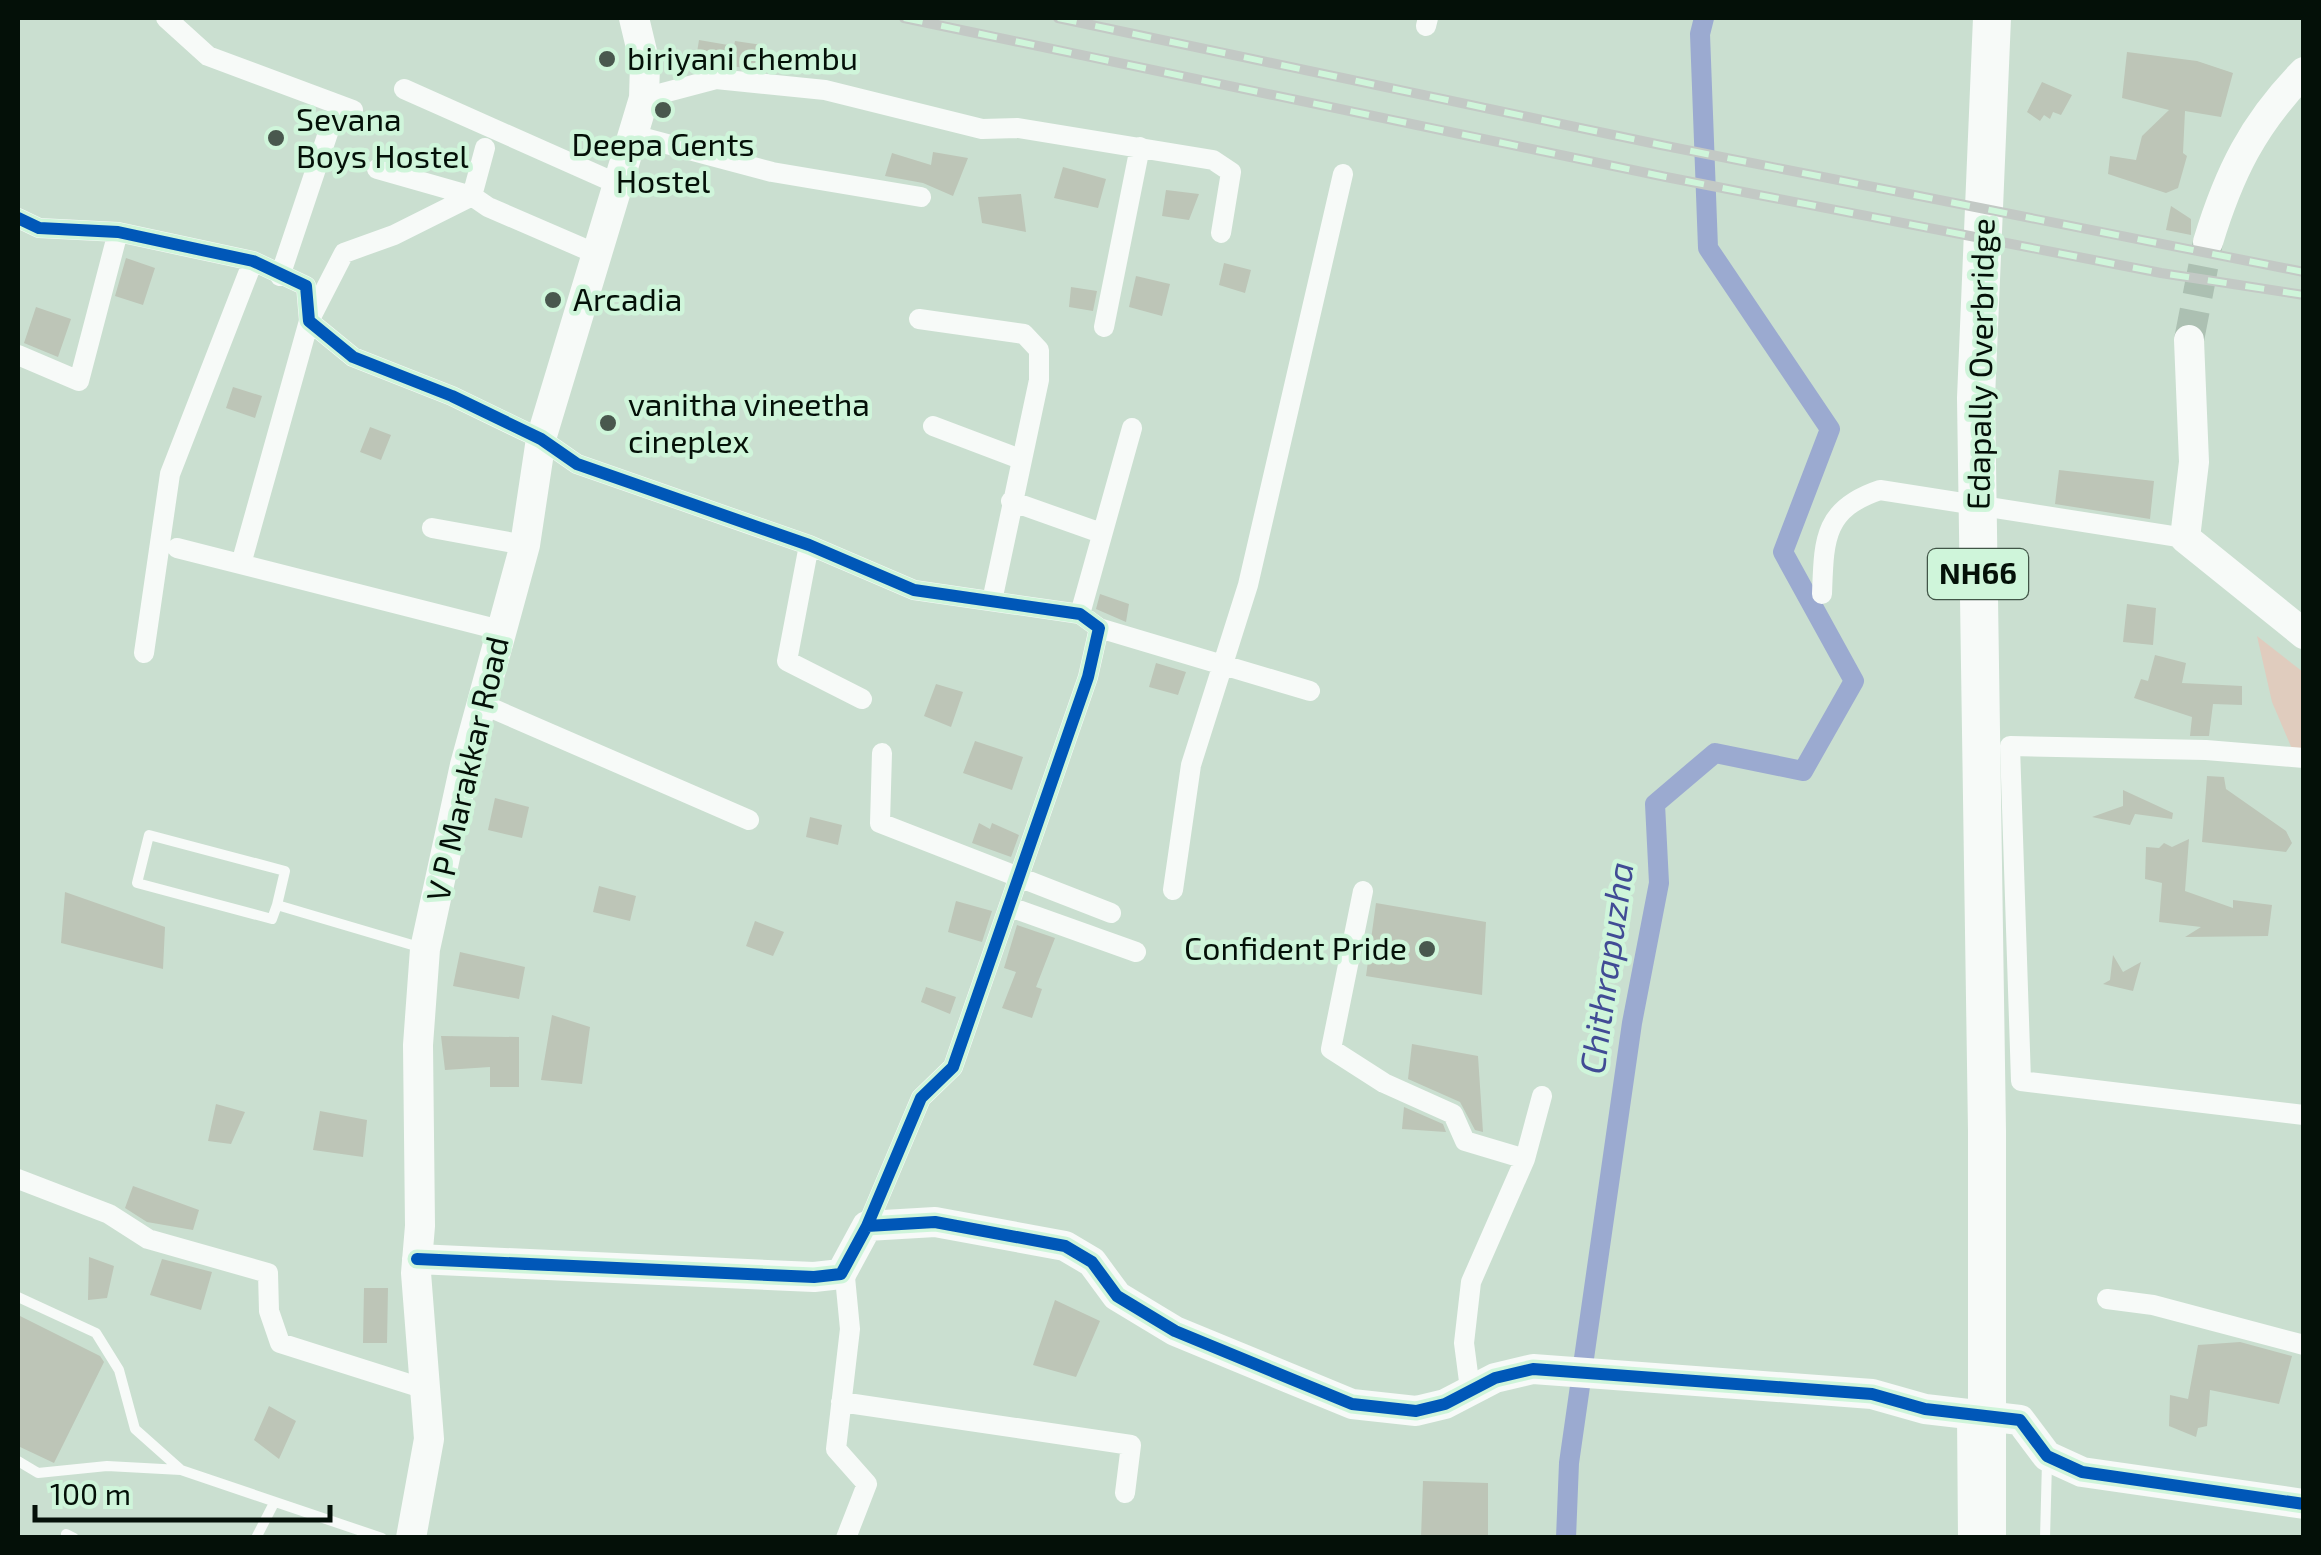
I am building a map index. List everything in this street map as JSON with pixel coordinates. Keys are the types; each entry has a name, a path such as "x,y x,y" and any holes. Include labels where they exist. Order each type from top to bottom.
{"highway":[{"name":"Edapally Overbridge","path":"1977,1427 1988,1361 1976,398 1992,18"},
{"name":"NH66","path":"1977,1427 1987,1538"}],"street":[{"path":"166,18 208,56 353,110"},
{"name":"V P Marakkar Road","path":"411,1538 429,1439 417,1259 418,1045 425,949 524,544 542,439 644,98 646,64 634,18"},
{"path":"2208,242 2231,174 2266,110 2304,72"},
{"path":"644,98 716,79 736,80 877,100 982,128 1018,128 1213,160 1230,170 1221,233"},
{"path":"404,89 620,186"},
{"path":"280,276 330,127"},
{"path":"633,135 772,172 922,197"},
{"path":"1104,328 1140,147"},
{"path":"241,564 309,321 344,254 394,235 472,196 484,148"},
{"path":"376,169 472,196 488,207 598,255"},
{"path":"1172,890 1191,765 1248,586 1343,174"},
{"path":"18,218 39,228 118,232 253,261 306,286 309,321 353,357 452,396 542,439 577,464 808,545 914,590 1080,614 1099,628 1310,690"},
{"path":"18,354 79,381 118,232"},
{"path":"144,653 170,474 253,261"},
{"path":"919,319 1024,334 1039,350 1039,380 992,602"},
{"path":"2185,538 2194,462 2189,340"},
{"path":"933,426 1020,458"},
{"path":"1080,614 1132,428"},
{"path":"1822,594 1823,555 1831,522 1850,500 1880,490 2185,538 2304,634"},
{"path":"1011,501 1101,534"},
{"path":"432,528 524,544"},
{"path":"808,545 787,660 862,699"},
{"path":"177,548 500,630"},
{"path":"417,1259 840,1274 867,1226 921,1098 952,1067 1088,678 1099,628"},
{"path":"482,704 749,820"},
{"path":"2304,758 2206,750 2010,746 2021,1081 2304,1114"},
{"path":"882,753 880,822 1112,914"},
{"path":"1363,891 1331,1049 1384,1083 1453,1114 1465,1141 1525,1159"},
{"path":"1010,907 1136,952"},
{"path":"1470,1389 1464,1343 1470,1282 1525,1159 1542,1096"},
{"path":"18,1179 109,1214 148,1239 268,1273 270,1312 280,1343 426,1389"},
{"path":"867,1226 935,1222 1065,1246 1092,1262 1118,1296 1175,1331 1352,1404 1416,1411 1445,1404 1470,1389 1533,1368 1872,1394 1977,1427 2020,1420 2047,1456 2082,1472 2304,1504"},
{"path":"844,1267 850,1329 836,1449 867,1484 846,1538"},
{"path":"2107,1300 2167,1308 2304,1344"},
{"path":"842,1402 1130,1445 1126,1493"},
{"path":"1968,1538 1977,1427"}],"lane":[{"path":"149,834 285,871 277,904 272,919 137,883 149,834"},
{"path":"277,904 425,949"},
{"path":"18,1298 96,1332 119,1370 135,1429 180,1470"},
{"path":"2045,1538 2047,1456"},
{"path":"18,1461 38,1473 107,1466 180,1470 382,1538"},
{"path":"256,1538 274,1503"}],"shaded area":[{"path":"2257,636 2303,672 2303,764 2298,763 2272,702"}],"building":[{"path":"699,40 734,46 735,41 762,45 759,69 717,65 694,71"},
{"path":"2127,52 2197,61 2233,73 2221,117 2185,111 2183,153 2187,156 2178,188 2166,193 2108,174 2110,156 2136,160 2142,136 2169,110 2122,98"},
{"path":"2042,82 2072,95 2061,115 2053,112 2050,119 2044,115 2040,121 2027,112"},
{"path":"933,152 968,158 953,196 923,183 885,176 892,153 931,165"},
{"path":"1063,167 1106,179 1098,208 1054,198"},
{"path":"1166,190 1199,194 1189,220 1162,216"},
{"path":"1021,194 1026,232 982,223 978,197"},
{"path":"2171,206 2191,219 2191,235 2166,230"},
{"path":"126,258 155,268 143,305 115,296"},
{"path":"1224,263 1251,270 1245,293 1219,285"},
{"path":"1136,276 1170,284 1162,316 1129,307"},
{"path":"1071,287 1097,291 1093,311 1069,307"},
{"path":"36,307 71,319 58,357 24,343"},
{"path":"233,387 262,396 255,418 226,408"},
{"path":"370,427 391,435 381,460 360,452"},
{"path":"2059,470 2154,481 2150,519 2055,504"},
{"path":"1100,594 1129,604 1126,622 1096,609"},
{"path":"2127,604 2156,608 2153,645 2123,642"},
{"path":"2155,655 2186,663 2182,683 2242,686 2242,705 2213,704 2209,736 2190,736 2192,717 2134,698 2141,679 2148,681"},
{"path":"1156,663 1186,672 1178,695 1149,687"},
{"path":"936,684 963,692 951,727 924,716"},
{"path":"975,741 1023,757 1012,790 963,773"},
{"path":"2207,776 2224,777 2226,789 2286,831 2292,843 2286,852 2202,842"},
{"path":"2123,790 2173,813 2172,819 2135,814 2130,825 2092,817 2123,806"},
{"path":"495,798 529,807 522,838 488,830"},
{"path":"810,817 842,825 838,845 806,837"},
{"path":"979,823 990,829 992,823 1019,835 1011,857 972,843"},
{"path":"2189,839 2185,891 2233,908 2233,900 2272,905 2268,936 2185,937 2201,927 2159,922 2162,883 2145,879 2146,847 2159,848 2164,843 2172,847"},
{"path":"599,886 636,896 630,921 593,912"},
{"path":"65,892 165,927 163,969 61,943"},
{"path":"956,901 992,911 982,942 948,932"},
{"name":"Confident Pride","path":"1376,903 1486,922 1482,995 1366,976"},
{"path":"755,921 784,932 773,956 746,946"},
{"path":"1017,925 1055,938 1036,987 1042,989 1032,1018 1002,1008 1016,972 1004,968"},
{"path":"460,952 525,967 519,999 453,986"},
{"path":"2113,955 2123,972 2141,962 2133,991 2103,984 2110,980"},
{"path":"926,987 956,997 950,1014 921,1002"},
{"path":"552,1015 590,1027 582,1084 541,1080"},
{"path":"441,1036 519,1037 519,1087 490,1087 490,1067 445,1070"},
{"path":"1412,1044 1478,1056 1483,1132 1475,1130 1460,1102 1408,1079"},
{"path":"216,1104 245,1112 231,1144 208,1141"},
{"path":"1404,1107 1443,1124 1446,1132 1402,1129"},
{"path":"320,1111 367,1120 363,1157 313,1150"},
{"path":"133,1186 199,1210 193,1230 147,1222 125,1208"},
{"path":"89,1257 114,1266 107,1298 88,1300"},
{"path":"162,1259 212,1272 201,1310 150,1295"},
{"path":"364,1288 388,1288 387,1343 363,1343"},
{"path":"1055,1300 1100,1321 1076,1377 1033,1365"},
{"path":"18,1315 100,1356 104,1362 54,1463 18,1446"},
{"path":"2240,1342 2292,1356 2279,1404 2210,1390 2207,1426 2198,1428 2196,1437 2169,1426 2170,1395 2188,1399 2198,1345"},
{"path":"269,1406 296,1421 279,1459 254,1440"},
{"path":"1423,1481 1488,1483 1488,1538 1421,1538"}],"waterway":[{"name":"Chithrapuzha","path":"1566,1538 1569,1463 1632,1023 1659,883 1655,804 1715,753 1803,771 1854,681 1783,552 1830,429 1708,248 1700,34 1704,18"}],"tunnel":[{"path":"2189,340 2208,242"}],"railway":[{"path":"904,18 1666,177 2161,273 2304,295"},
{"path":"1058,18 1661,145 2304,272"}],"cycle path":[{"path":"18,218 39,228 118,232 253,261 306,286 309,321 353,357 452,396 541,439 577,464 809,545 914,590 1080,614 1099,628 1088,677 953,1067 921,1098 867,1226"},
{"path":"417,1259 814,1277 841,1274 867,1226 935,1222 1065,1246 1092,1262 1117,1296 1175,1331 1352,1404 1416,1411 1445,1404 1495,1378 1533,1369 1872,1394 1925,1409 2020,1420 2047,1456 2082,1472 2304,1504"}],"place":[{"name":"biriyani chembu","path":"607,59"},
{"name":"Deepa Gents Hostel","path":"663,110"},
{"name":"Sevana Boys Hostel","path":"276,138"},
{"name":"Arcadia","path":"553,300"},
{"name":"vanitha vineetha cineplex","path":"608,423"},
{"name":"Confident Pride","path":"1427,949"}]}
